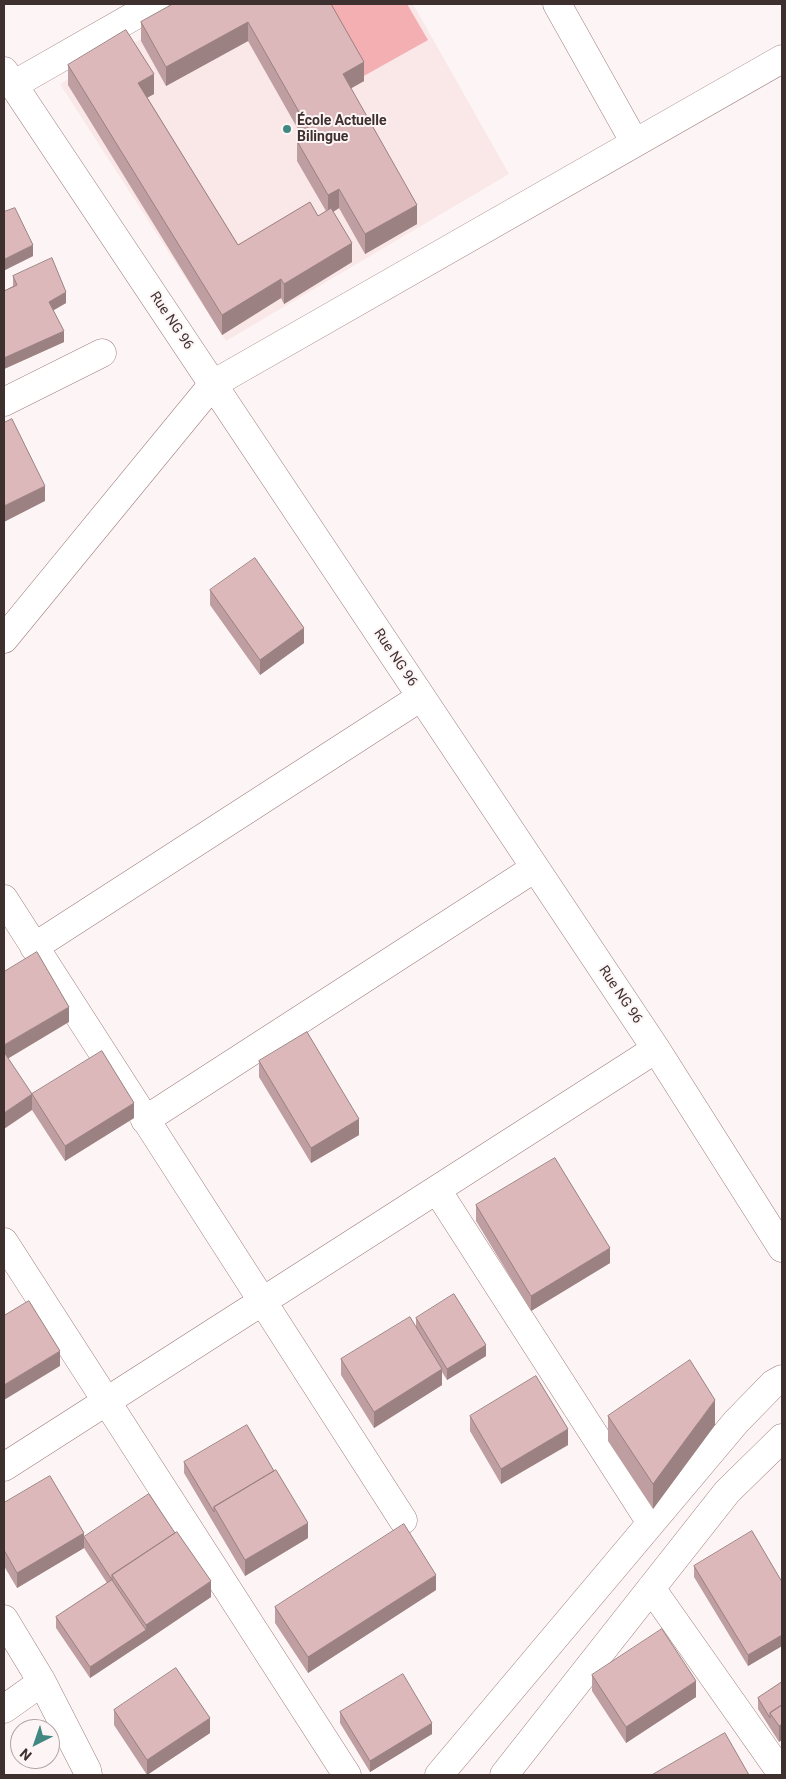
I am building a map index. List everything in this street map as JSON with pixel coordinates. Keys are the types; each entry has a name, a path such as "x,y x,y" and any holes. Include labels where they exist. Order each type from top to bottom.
{"street":[{"path":"8,78 154,4"},
{"path":"557,4 635,143"},
{"path":"4,640 213,384 782,59"},
{"name":"Rue NG 96","path":"8,78 656,1050 782,1248"},
{"path":"4,402 102,353"},
{"path":"34,947 421,697"},
{"path":"145,1120 535,868"},
{"path":"4,899 403,1520"},
{"path":"4,1467 656,1050"},
{"path":"437,1190 651,1523"},
{"path":"4,1242 347,1775"},
{"path":"439,1775 736,1422 773,1384 782,1379"},
{"path":"504,1775 727,1492 782,1438"},
{"path":"651,1588 782,1774"},
{"path":"4,1619 42,1682 88,1775"},
{"path":"4,1709 42,1682"}],"shaded area":[{"name":"École Actuelle Bilingue","path":"204,4 413,4 509,174 226,341 60,84"},
{"path":"320,4 407,4 428,40 362,77"}],"building":[{"path":"173,4 331,4 364,62 343,74 417,205 365,234 339,189 328,195 297,141 311,133 248,22 166,67 141,22"},
{"path":"126,30 154,74 138,83 238,245 310,202 318,216 331,208 352,243 284,284 281,279 222,315 68,65"},
{"path":"15,208 33,245 5,259 4,212"},
{"path":"52,258 66,292 49,302 64,331 4,358 4,291 17,285 13,276"},
{"path":"12,419 45,486 4,506 4,423"},
{"path":"255,558 304,628 260,660 210,590"},
{"path":"37,952 69,1007 4,1045 4,972"},
{"path":"307,1032 359,1119 311,1148 259,1061"},
{"path":"102,1051 134,1103 65,1146 32,1094"},
{"path":"4,1052 32,1094 4,1113"},
{"path":"555,1158 610,1248 531,1296 476,1205"},
{"path":"454,1294 486,1345 447,1369 416,1318"},
{"path":"29,1301 60,1351 4,1385 4,1316"},
{"path":"410,1317 442,1369 374,1412 341,1359"},
{"path":"690,1360 715,1400 653,1484 608,1416"},
{"path":"536,1376 568,1429 501,1469 470,1416"},
{"path":"247,1425 274,1471 214,1507 214,1512 184,1462"},
{"path":"276,1470 308,1523 245,1560 214,1507"},
{"path":"50,1476 84,1533 17,1573 4,1550 4,1503"},
{"path":"149,1494 175,1533 112,1575 112,1580 84,1537"},
{"path":"404,1524 436,1575 308,1657 275,1607"},
{"path":"752,1531 782,1582 782,1635 748,1655 694,1566"},
{"path":"177,1532 211,1581 146,1625 112,1575"},
{"path":"112,1580 146,1630 90,1667 56,1617"},
{"path":"662,1629 696,1681 626,1727 592,1675"},
{"path":"176,1668 210,1718 147,1760 114,1710"},
{"path":"403,1674 432,1723 370,1761 340,1712"},
{"path":"782,1682 782,1705 770,1713 770,1718 758,1698"},
{"path":"782,1705 782,1724 779,1726 770,1713"},
{"path":"725,1733 749,1775 652,1775"}],"place":[{"name":"École Actuelle Bilingue","path":"287,129"}]}
